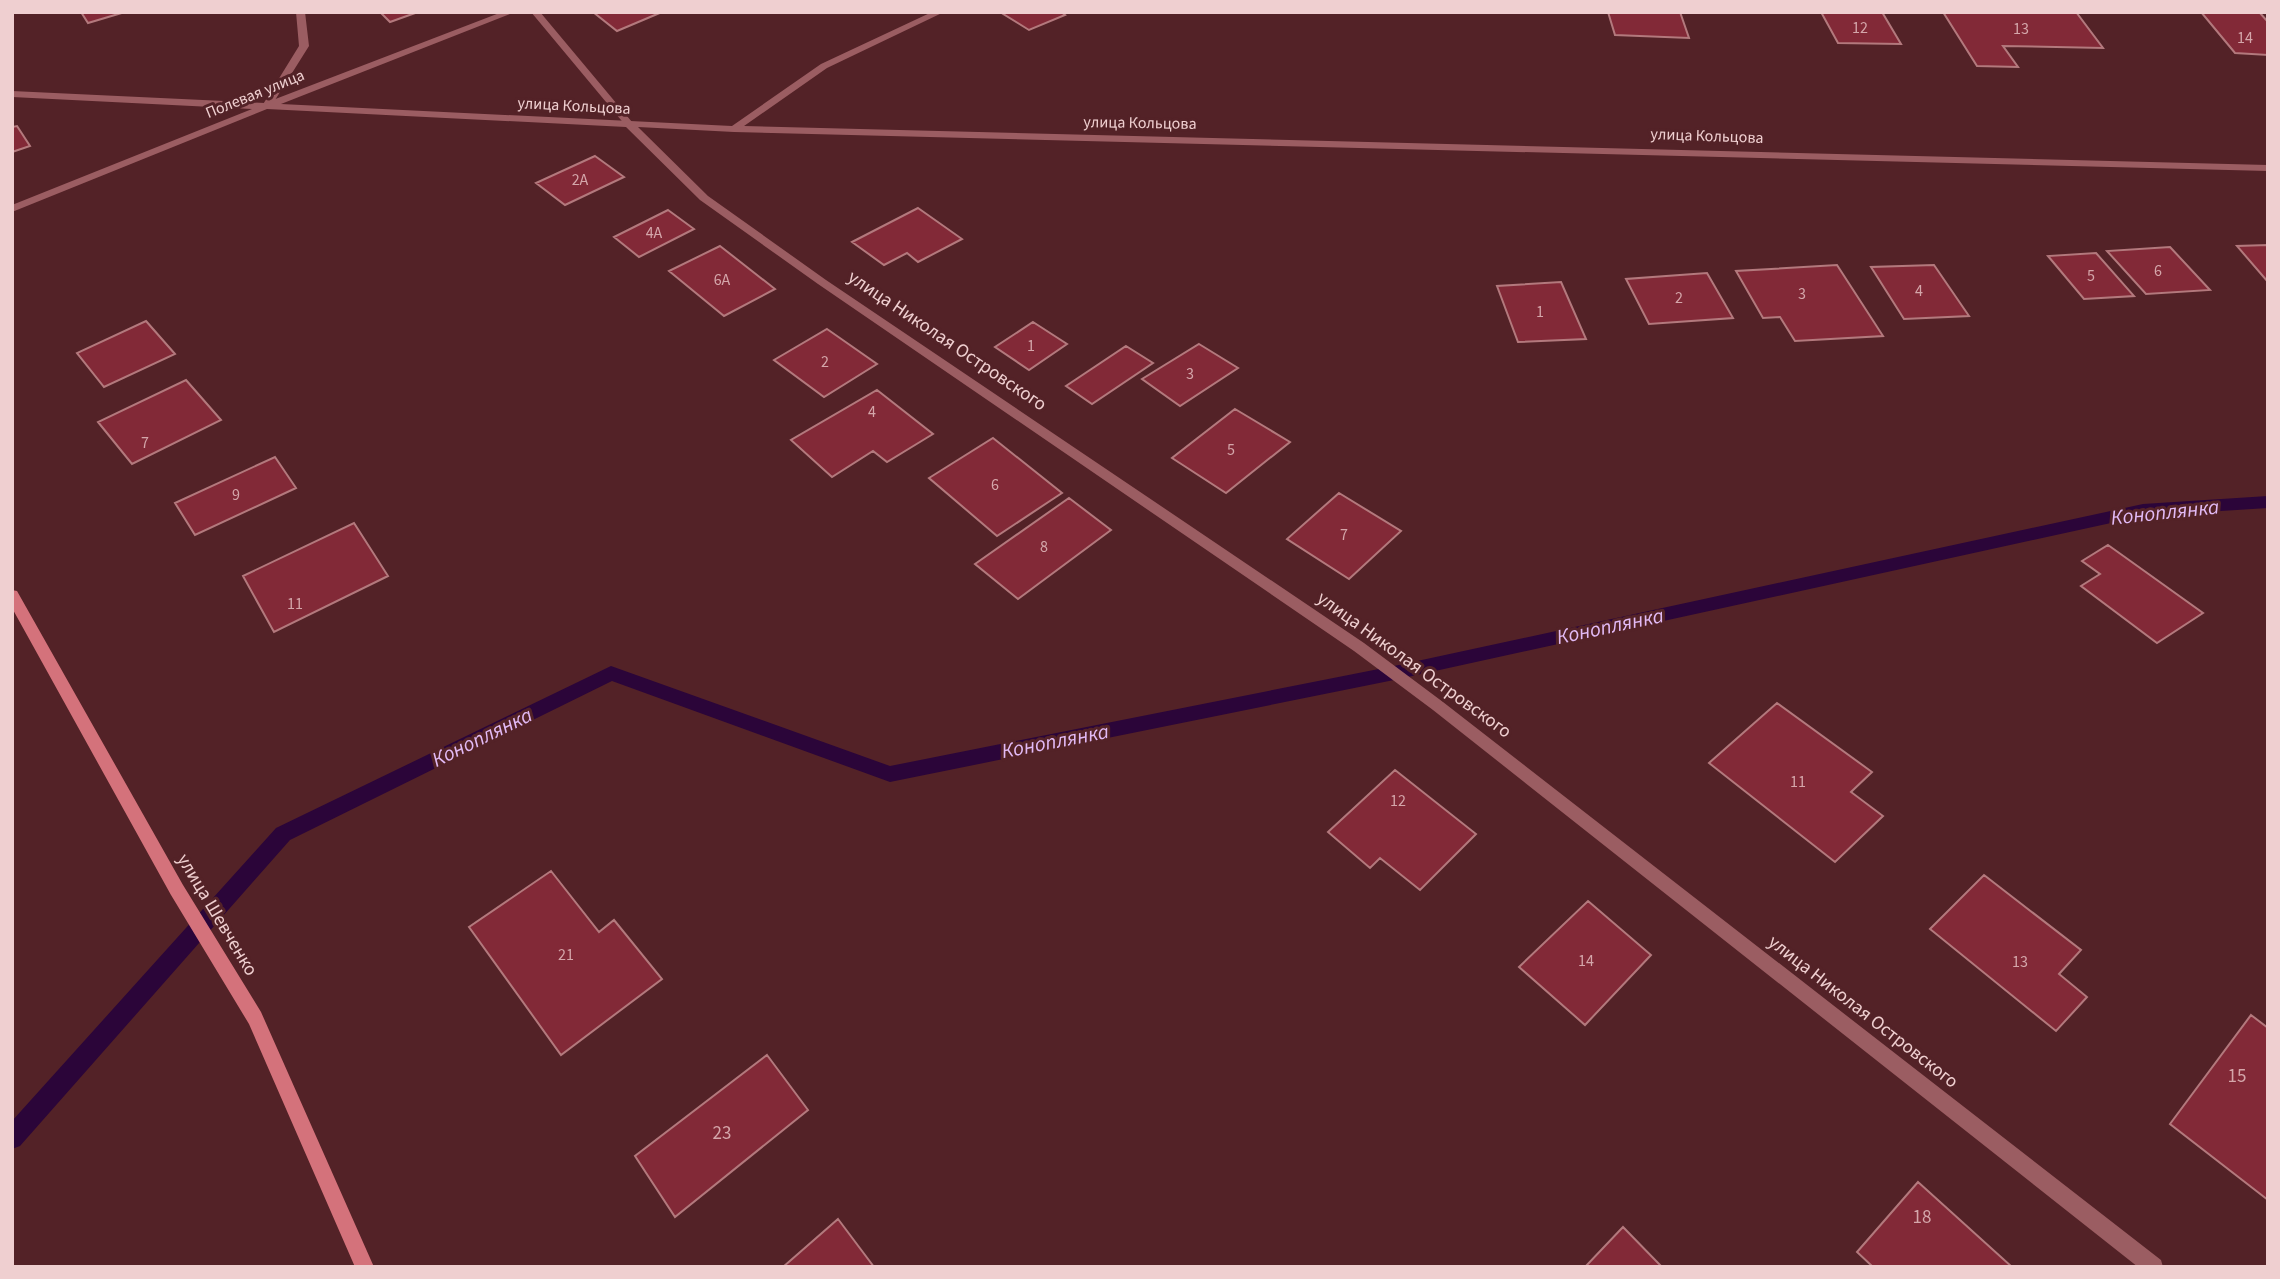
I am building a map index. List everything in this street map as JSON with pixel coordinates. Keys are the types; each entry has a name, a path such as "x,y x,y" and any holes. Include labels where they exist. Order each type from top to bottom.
{"main road":[{"name":"улица Шевченко","path":"12,595 177,890 255,1018 365,1267"}],"street":[{"path":"267,106 304,46 300,12"},
{"name":"Полевая улица","path":"12,209 510,12"},
{"name":"улица Николая Островского","path":"535,12 629,124 704,198 822,282 1359,647 2154,1267"},
{"path":"734,129 824,66 940,12"},
{"name":"улица Кольцова","path":"12,94 734,129 2268,168"}],"building":[{"path":"81,12 125,12 88,23"},
{"path":"380,12 418,12 390,22"},
{"path":"593,12 662,12 617,31"},
{"path":"1000,12 1061,12 1065,15 1029,30"},
{"path":"1608,12 1680,12 1689,38 1615,35"},
{"path":"1821,12 1882,12 1901,44 1838,43"},
{"path":"1943,12 2076,12 2103,48 2003,46 2018,67 1977,66"},
{"path":"2201,12 2260,13 2268,22 2268,55 2235,53"},
{"path":"17,126 30,146 12,152 12,127"},
{"path":"595,156 624,177 565,205 536,183"},
{"path":"918,208 962,239 918,262 907,253 884,265 852,242"},
{"path":"668,210 694,229 639,257 614,237"},
{"path":"2268,245 2268,282 2237,246"},
{"path":"720,246 775,289 724,316 669,271"},
{"path":"2170,247 2210,290 2146,294 2107,251"},
{"path":"2096,253 2134,296 2084,299 2048,256"},
{"path":"1837,265 1883,336 1795,341 1780,317 1763,318 1736,271"},
{"path":"1934,265 1969,316 1904,319 1871,267"},
{"path":"1707,273 1733,318 1649,324 1626,279"},
{"path":"1561,282 1586,339 1518,342 1497,286"},
{"path":"146,321 175,354 104,387 77,353"},
{"path":"1033,322 1067,344 1029,370 995,347"},
{"path":"827,329 877,364 824,397 774,360"},
{"path":"1199,344 1238,368 1180,406 1142,379"},
{"path":"1126,346 1153,363 1092,404 1066,386"},
{"path":"186,380 221,420 132,464 98,422"},
{"path":"877,390 933,434 887,462 873,451 832,477 791,440"},
{"path":"1235,409 1290,442 1226,493 1172,458"},
{"path":"993,438 1062,493 997,536 929,478"},
{"path":"275,457 296,488 195,535 175,503"},
{"path":"1339,493 1401,531 1349,579 1287,539"},
{"path":"1069,498 1111,530 1018,599 975,564"},
{"path":"354,523 388,576 274,632 243,576"},
{"path":"2108,545 2203,613 2157,643 2081,586 2100,574 2082,561"},
{"path":"1777,703 1872,772 1851,792 1883,816 1835,862 1709,763"},
{"path":"1395,770 1476,834 1420,890 1380,858 1370,868 1328,832"},
{"path":"551,871 599,932 614,920 662,979 561,1055 469,927"},
{"path":"1984,875 2081,950 2059,974 2087,997 2056,1031 1930,929"},
{"path":"1588,901 1651,955 1585,1025 1519,967"},
{"path":"2251,1015 2268,1028 2268,1200 2170,1124"},
{"path":"767,1055 808,1110 675,1217 635,1156"},
{"path":"1918,1182 2012,1267 1873,1267 1857,1252"},
{"path":"838,1219 874,1267 783,1267"},
{"path":"1623,1227 1662,1267 1585,1267"}],"waterway":[{"name":"Коноплянка","path":"12,1138 283,834 611,673 890,774 1394,673 2143,510 2268,502"}]}
